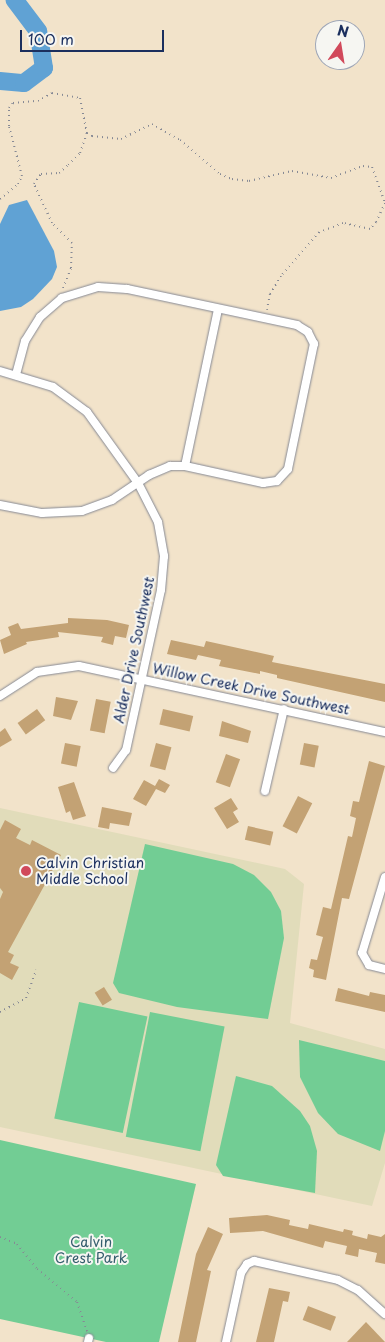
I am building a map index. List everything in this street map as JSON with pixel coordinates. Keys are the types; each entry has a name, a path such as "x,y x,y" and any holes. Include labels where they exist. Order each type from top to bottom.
{"street":[{"path":"0,505 42,513 72,513 103,504 161,468 184,466 262,483 277,481 288,469 313,353 310,335 300,326 112,287 90,288 66,296 35,323 23,347 16,374"},
{"path":"184,466 218,309"},
{"name":"Alder Drive Southwest","path":"0,371 16,374 53,387 78,405 94,420 138,483 158,522 164,556 161,590 126,750 113,768"},
{"name":"Willow Creek Drive Southwest","path":"0,696 25,678 62,666 87,667 385,732"},
{"path":"265,791 284,709"},
{"path":"385,877 362,953 369,965 385,969"},
{"path":"226,1342 241,1273 247,1264 258,1261 338,1280 358,1290 385,1314"}],"path":[{"path":"0,199 18,184 22,176 8,117 12,103 38,101 52,93 64,97 74,95 80,98 87,133 80,153 60,173 41,174 34,184 52,223 72,243 71,268 62,286 66,296"},
{"path":"87,133 120,139 152,124 180,140 220,174 249,181 292,171 331,178 363,166 372,167 385,203 376,222 370,229 343,223 319,232 281,276 270,294 264,318"},
{"path":"0,1012 26,998 36,970"},
{"path":"0,1237 17,1244 37,1269 76,1302 83,1314 88,1340"}],"shaded area":[{"path":"0,808 285,869 304,884 290,1023 385,1049 385,1163 372,1206 0,1127"}],"green space":[{"path":"145,844 233,864 254,875 271,892 281,911 284,938 268,1019 177,1007 119,993 113,983"},
{"path":"79,1002 147,1017 123,1133 54,1118"},
{"path":"150,1012 225,1027 200,1151 126,1137"},
{"path":"299,1040 385,1061 385,1131 380,1151 338,1134 318,1113 300,1077"},
{"path":"236,1076 272,1086 300,1111 310,1126 317,1151 315,1193 223,1176 216,1165"},
{"name":"Calvin Crest Park","path":"0,1140 196,1184 159,1342 106,1342 0,1319"}],"water":[{"path":"27,200 54,251 57,267 52,279 33,299 21,307 0,311 0,224 9,205"}],"building":[{"path":"68,618 107,620 129,625 126,638 115,636 113,645 101,642 103,637 58,632 59,637 26,642 27,644 4,654 0,640 11,635 8,627 18,623 21,629 68,623"},
{"path":"171,640 204,647 206,641 274,656 272,662 385,684 385,702 277,678 277,675 260,671 260,674 219,666 221,660 198,655 196,660 167,654"},
{"path":"56,697 78,701 71,720 53,716"},
{"path":"96,699 111,702 105,733 90,730"},
{"path":"37,709 45,720 26,734 18,723"},
{"path":"163,709 193,716 190,732 159,725"},
{"path":"222,721 251,731 248,743 219,736"},
{"path":"5,728 12,740 0,747 0,732"},
{"path":"65,743 81,746 77,767 61,764"},
{"path":"156,743 171,747 165,770 150,766"},
{"path":"304,743 319,746 315,767 300,765"},
{"path":"226,754 240,759 230,787 216,782"},
{"path":"369,761 385,766 349,899 342,898 326,980 313,977 314,970 309,968 311,959 317,960 323,937 316,935 323,907 331,909 348,836 352,837 356,818 350,816 353,801 359,802"},
{"path":"159,779 170,785 165,793 156,789 146,806 133,799 144,780 155,786"},
{"path":"74,782 86,816 73,820 70,811 66,813 58,787"},
{"path":"298,796 312,803 297,834 283,826"},
{"path":"231,798 238,809 233,812 239,822 227,829 214,808"},
{"path":"102,807 132,813 129,826 110,823 109,829 98,827"},
{"name":"Calvin Christian Middle School","path":"5,820 21,829 16,838 30,845 32,840 61,855 8,952 14,955 10,963 19,967 12,980 0,973 0,899 3,892 0,888 0,830"},
{"path":"248,826 273,832 270,845 245,840"},
{"path":"104,987 112,1000 103,1006 95,993"},
{"path":"338,988 369,996 370,992 385,995 385,1012 335,1001"},
{"path":"267,1215 290,1220 289,1225 308,1229 309,1224 343,1232 344,1229 353,1231 352,1235 367,1239 368,1234 381,1237 385,1234 385,1264 375,1262 377,1253 359,1249 358,1257 345,1254 347,1246 325,1241 323,1248 263,1231 230,1233 229,1218"},
{"path":"208,1227 223,1234 207,1270 211,1271 196,1342 178,1342 196,1254"},
{"path":"269,1288 290,1292 288,1302 283,1301 274,1342 256,1342"},
{"path":"308,1306 336,1317 331,1331 303,1320"},
{"path":"366,1322 385,1342 347,1342"}],"waterway":[{"path":"0,81 24,83 44,68 38,31 15,0"}],"place":[{"name":"Calvin Christian Middle School","path":"26,871"}]}
